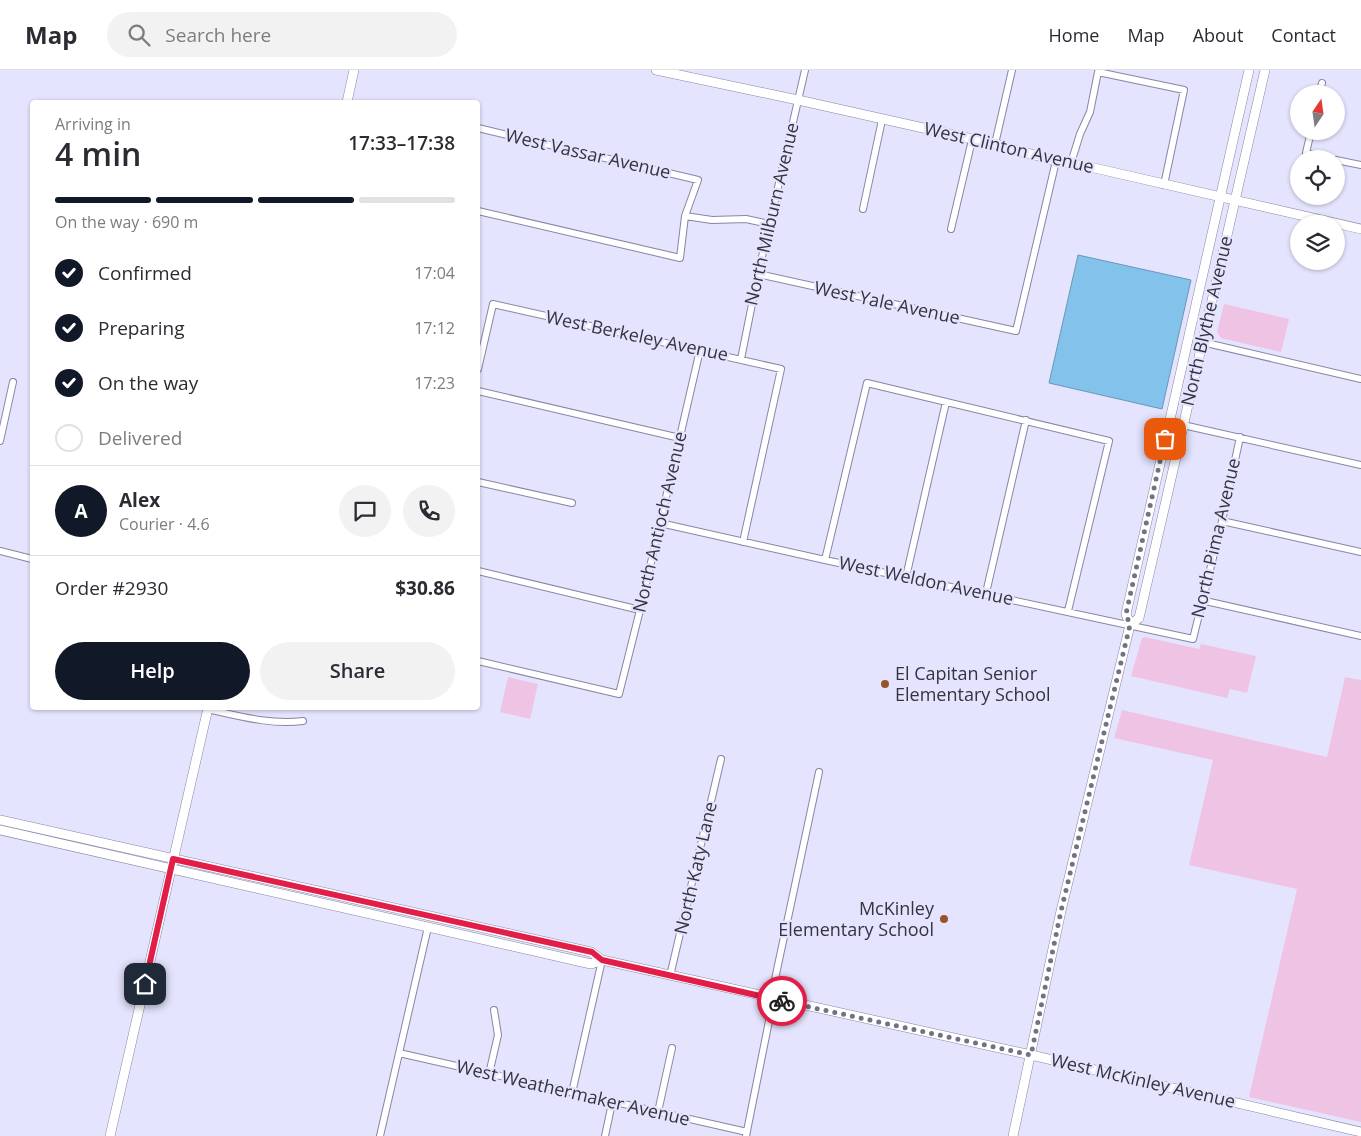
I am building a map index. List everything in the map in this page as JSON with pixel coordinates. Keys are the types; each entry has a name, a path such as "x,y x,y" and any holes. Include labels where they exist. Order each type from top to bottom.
{"main road":[{"path":"347,100 354,70"},
{"name":"West Clinton Avenue","path":"656,70 995,144 1056,160 1361,229"},
{"name":"North Blythe Avenue","path":"1013,1136 1090,787 1130,625 1126,614 1249,70"},
{"name":"North Blythe Avenue","path":"1130,625 1139,618 1265,70"},
{"path":"110,1136 208,710"},
{"name":"West McKinley Avenue","path":"0,820 428,927 591,964 602,960"},
{"name":"West McKinley Avenue","path":"0,830 592,952 602,960 670,976 1031,1055 1361,1132"}],"street":[{"name":"North Milburn Avenue","path":"741,359 758,274 805,70"},
{"path":"995,144 1012,70"},
{"path":"1071,163 1080,134 1090,112 1098,72 1184,90 1164,185"},
{"path":"863,209 882,120"},
{"name":"West Vassar Avenue","path":"480,128 698,180 685,216"},
{"path":"951,229 972,140"},
{"name":"West Yale Avenue","path":"758,274 1016,331 1056,160"},
{"path":"1345,162 1361,165"},
{"path":"480,211 680,258 685,216 712,220 746,219 770,224"},
{"name":"West Berkeley Avenue","path":"480,360 493,304 781,369 742,542"},
{"path":"1202,342 1361,379"},
{"name":"North Antioch Avenue","path":"480,661 619,694 700,350"},
{"path":"0,441 2,420 13,382"},
{"path":"825,560 867,383 1109,441 1068,611"},
{"path":"480,391 680,438"},
{"path":"906,577 946,402"},
{"path":"986,593 1026,420"},
{"path":"1184,424 1361,465"},
{"name":"North Pima Avenue","path":"1193,639 1201,600 1222,522 1240,437"},
{"path":"480,482 572,503"},
{"name":"West Weldon Avenue","path":"660,522 742,542 1193,639"},
{"path":"1222,522 1361,552"},
{"path":"0,551 30,558"},
{"path":"480,571 640,610"},
{"path":"1201,600 1361,636"},
{"path":"216,710 256,720 278,722 303,721"},
{"name":"North Katy Lane","path":"670,976 721,759"},
{"path":"746,1134 769,1021 771,998 820,772"},
{"path":"380,1136 428,927"},
{"path":"572,1093 602,960"},
{"path":"489,1074 498,1035 494,1010"},
{"path":"658,1112 672,1048"},
{"name":"West Weathermaker Avenue","path":"399,1053 746,1134"},
{"path":"604,1136 612,1103"}],"shaded area":[{"path":"1224,304 1289,319 1281,352 1221,338 1217,332"},
{"path":"1145,637 1199,649 1201,644 1256,656 1247,693 1230,689 1227,698 1131,676 1142,638"},
{"path":"508,677 538,684 530,719 500,712"},
{"path":"1345,677 1361,680 1361,1122 1249,1097 1297,889 1189,865 1213,760 1114,738 1122,710 1327,757"}],"water":[{"path":"1078,255 1191,280 1162,409 1049,383"}],"way so far":[{"path":"782,1001 1031,1055 1061,911 1130,625 1126,614 1165,439"}],"place":[{"name":"El Capitan Senior Elementary School","path":"885,684"},
{"name":"McKinley Elementary School","path":"944,919"}],"route":[{"path":"145,984 173,859 592,952 602,960 782,1001"}]}
